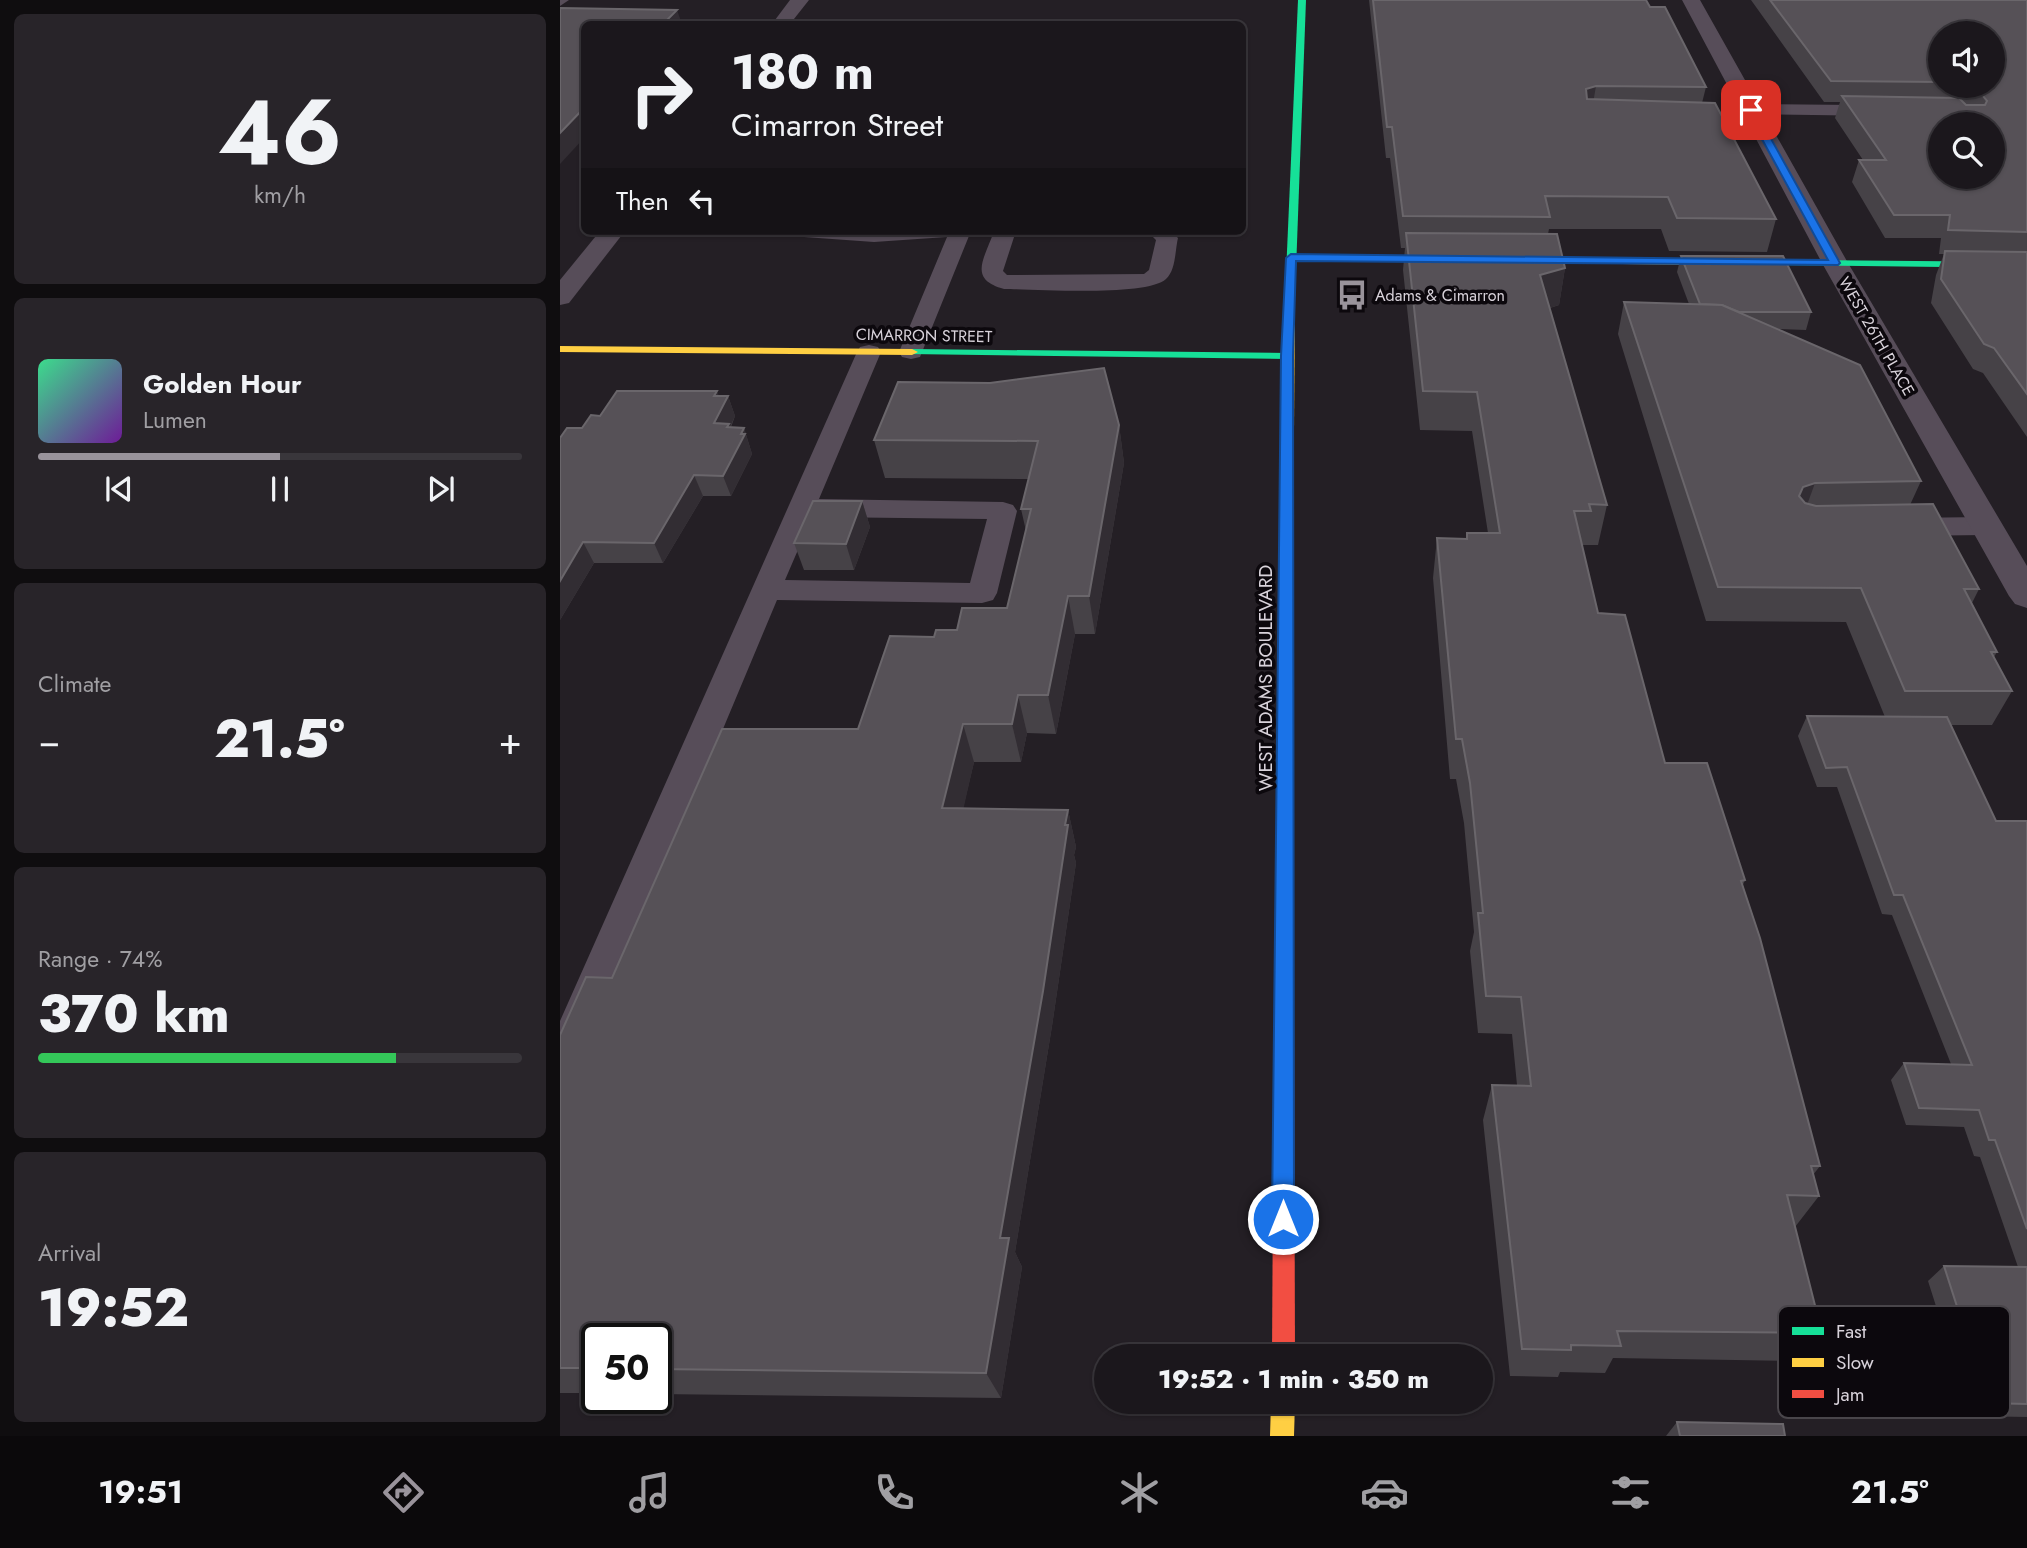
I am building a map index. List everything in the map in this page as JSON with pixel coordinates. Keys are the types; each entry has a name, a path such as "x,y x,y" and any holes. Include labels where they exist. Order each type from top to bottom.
{"main road":[{"name":"WEST ADAMS BOULEVARD","path":"1283,1344 1287,356 1301,0"},
{"path":"1291,258 2027,265"},
{"name":"CIMARRON STREET","path":"560,349 1287,356"},
{"path":"1282,1436 1283,1414"}],"street":[{"path":"782,21 800,0"},
{"name":"WEST 26TH PLACE","path":"1691,0 1748,121 1835,263 2027,596"},
{"path":"560,297 610,235"}],"lane":[{"path":"1748,121 1928,113"},
{"path":"860,235 888,235"},
{"path":"912,352 958,235"},
{"path":"1004,235 992,271 993,278 1004,282 1131,284 1151,280 1160,272 1167,239 1162,235"},
{"path":"560,1068 869,352"},
{"path":"766,590 982,593 1003,511 802,507"},
{"path":"1868,527 1986,526"}],"building":[{"path":"1373,0 1646,0 1650,7 1665,7 1706,87 1596,86 1586,89 1587,99 1715,103 1776,219 1677,218 1668,197 1545,196 1550,217 1403,216 1392,127 1387,127"},
{"path":"1770,0 2027,0 2027,232 1948,230 1950,215 1894,215 1859,160 1886,160 1842,96 1959,98 1966,105 1985,105 1987,101 1985,98 2005,98 2005,21 1928,21 1928,82 1831,81"},
{"path":"560,8 677,10 666,21 581,21 581,111 560,133"},
{"path":"1406,233 1557,234 1565,268 1540,275 1607,505 1589,504 1591,511 1574,511 1598,613 1625,615 1665,763 1707,763 1745,880 1741,881 1760,938 1820,1166 1811,1166 1819,1196 1787,1195 1815,1306 1778,1306 1778,1333 1617,1331 1621,1346 1571,1345 1571,1350 1522,1349 1492,1085 1531,1086 1521,997 1486,996 1478,913 1483,913 1470,783 1462,739 1456,739 1437,538 1467,539 1467,533 1500,533 1477,392 1423,391"},
{"path":"1945,251 2027,252 2027,394 1994,348 1984,344 1941,279"},
{"path":"1681,256 1783,256 1811,312 1739,312 1722,305 1700,304"},
{"path":"1624,302 1722,305 1860,365 1921,481 1815,483 1803,487 1799,496 1805,503 1816,506 1933,504 1979,589 1964,589 1997,652 1991,652 2012,691 1905,691 1861,588 1718,587"},
{"path":"1104,368 1119,425 1089,596 1068,596 1048,695 1018,695 1012,724 963,724 942,808 1068,810 1043,991 1000,1238 1009,1238 986,1373 672,1369 672,1323 581,1323 581,1368 560,1368 560,1035 586,977 612,978 722,729 858,729 890,636 934,637 936,630 957,630 962,608 1007,608 1031,509 1021,509 1038,441 874,440 898,382 990,383"},
{"path":"617,391 717,391 714,396 728,396 714,423 744,428 741,434 745,434 723,476 694,475 654,543 583,542 560,581 560,438 567,428 582,428 591,415 600,416"},
{"path":"813,501 862,501 846,544 794,543"},
{"path":"1807,716 1947,717 1996,821 2027,821 2027,1229 1995,1140 1989,1140 1979,1110 1919,1108 1904,1063 1972,1065 1903,895 1894,895 1847,767 1826,768"},
{"path":"1944,1266 2027,1267 2027,1404 2010,1404 2010,1306 1957,1306"},
{"path":"1677,1422 1783,1424 1785,1436 1680,1436"}],"traffic: fast":[{"path":"1290,297 1302,0"},
{"path":"1701,262 2027,265"},
{"path":"912,352 1287,356"},
{"path":"1284,1016 1286,562"}],"traffic: slow":[{"path":"1291,258 1701,262"},
{"path":"1286,562 1290,297"},
{"path":"560,349 912,352"},
{"path":"1282,1436 1283,1414"}],"traffic: jam":[{"path":"1283,1344 1284,1016"}],"place":[{"name":"Adams & Cimarron","path":"1352,295"}],"route":[{"path":"1283,1219 1287,356 1291,258 1835,263 1751,110"}]}
